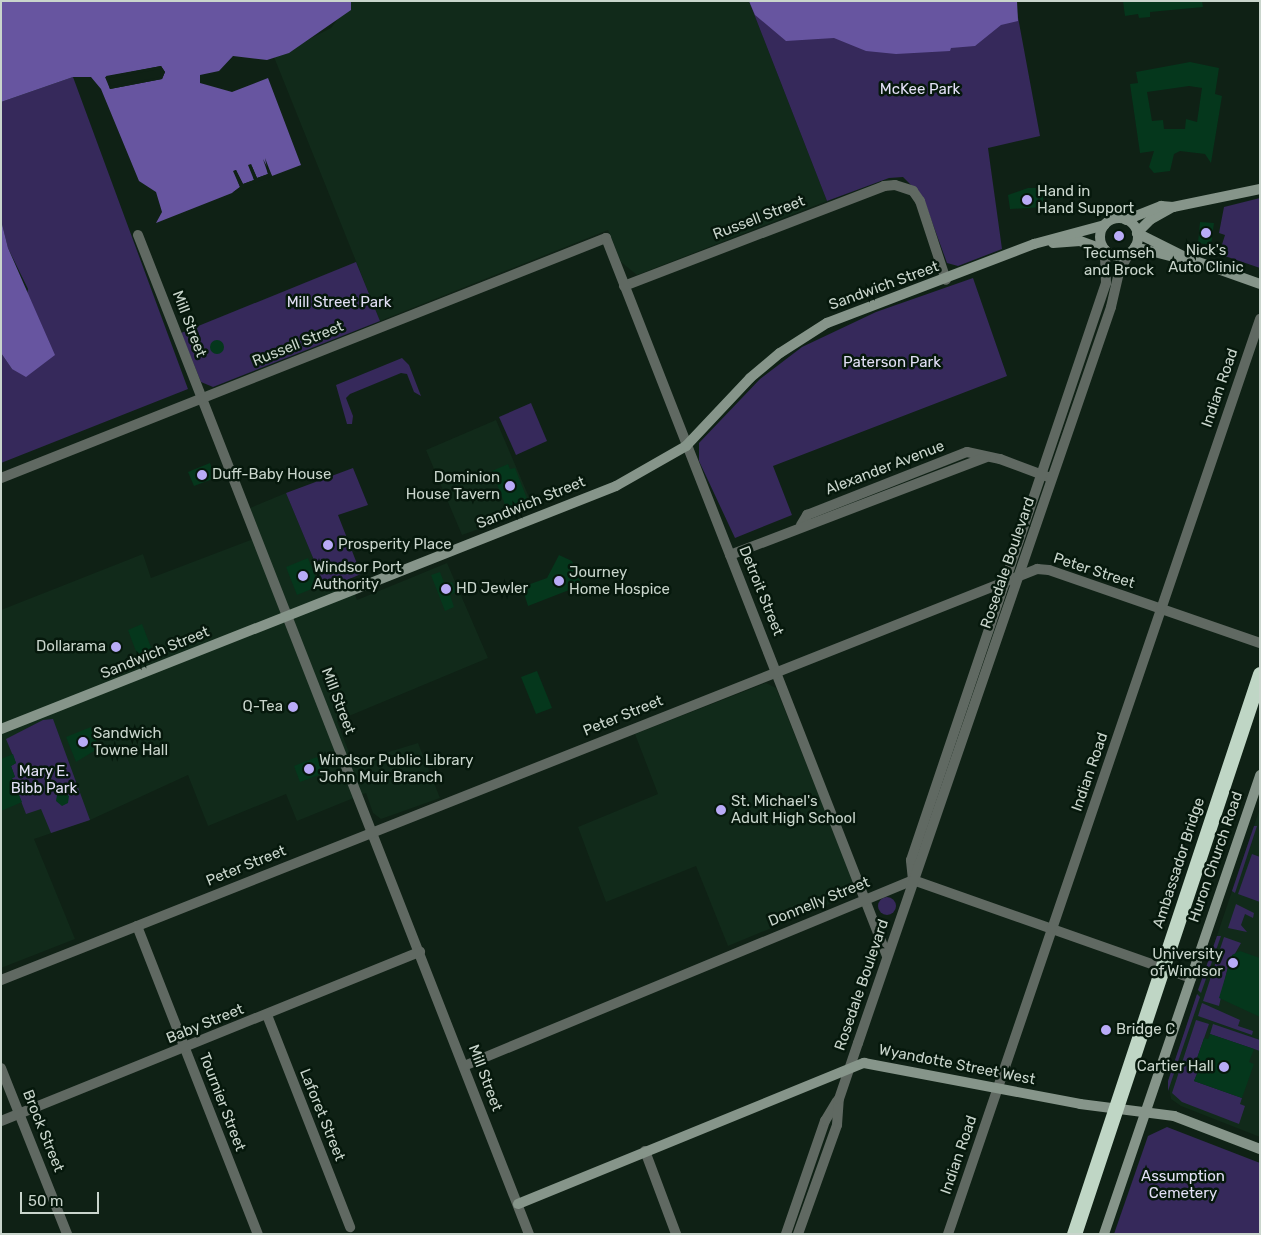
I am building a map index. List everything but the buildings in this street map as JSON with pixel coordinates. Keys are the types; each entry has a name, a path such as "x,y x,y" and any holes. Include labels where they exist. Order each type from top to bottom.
{"highway":[{"name":"Ambassador Bridge","path":"1074,1234 1260,674"}],"main road":[{"path":"1034,244 1105,226 1114,219 1126,220 1161,206 1173,207 1260,189"},
{"path":"1132,250 1138,232 1151,219 1173,207"},
{"path":"1126,220 1138,232 1187,258 1260,284"},
{"path":"1105,226 1100,238 1105,250"},
{"path":"1034,244 1080,242 1117,256 1132,250 1187,258"},
{"name":"Sandwich Street","path":"1,730 616,486 686,446 750,378 804,336 874,304 946,280 1034,244"},
{"name":"Huron Church Road","path":"1104,1234 1260,774"},
{"name":"Wyandotte Street West","path":"518,1204 850,1066 878,1064 998,1088 1174,1116 1260,1149"}],"street":[{"name":"Russell Street","path":"624,286 884,186 905,186 920,201 946,280"},
{"name":"Mill Street","path":"138,235 289,616 529,1234"},
{"name":"Russell Street","path":"1,478 606,238"},
{"name":"Detroit Street","path":"606,238 887,956"},
{"name":"Rosedale Boulevard","path":"912,880 911,860 1106,283 1105,250"},
{"name":"Rosedale Boulevard","path":"786,1234 825,1121 839,1098 912,880 922,862 1111,306 1119,272 1132,250"},
{"name":"Indian Road","path":"948,1234 1260,319"},
{"name":"Alexander Avenue","path":"730,555 801,525 807,515 967,452 1053,479"},
{"name":"Peter Street","path":"1,980 1037,569 1049,570 1260,643"},
{"name":"Donnelly Street","path":"464,1066 912,880"},
{"path":"912,880 1191,978"},
{"name":"Tournier Street","path":"137,926 258,1234"},
{"name":"Baby Street","path":"1,1121 420,952"},
{"name":"Laforet Street","path":"267,1015 350,1226"},
{"name":"Brock Street","path":"1,1068 67,1234"},
{"name":"Rosedale Boulevard","path":"798,1234 837,1125 839,1098"},
{"path":"645,1151 676,1234"}],"shaded area":[{"path":"1,1 351,1 351,10 289,53 267,60 233,56 219,71 200,75 200,83 232,92 268,78 301,165 272,176 263,159 268,174 257,178 251,164 254,180 243,184 236,170 234,171 240,187 232,193 156,223 162,212 156,192 139,181 101,89 91,77 73,77 1,102","holes":["161,66 165,72 162,79 110,89 106,76"]},
{"path":"351,1 749,1 827,201 637,275 621,262 608,230 380,321 274,57 331,28"},
{"path":"749,1 1017,1 1018,21 1001,25 975,46 951,48 950,51 896,54 866,51 834,38 786,41 755,15"},
{"path":"1,220 8,248 55,355 26,377 12,369 1,353"},
{"path":"496,420 534,509 462,535 426,450"},
{"path":"286,493 326,589 349,579 357,600 447,563 488,658 337,721 353,763 418,743 440,798 381,819 373,813 366,793 297,821 286,794 208,826 188,775 90,820 34,839 75,939 1,968 1,610 143,554 151,578 261,536 250,508"},
{"name":"St. Michael's Adult High School","path":"766,683 776,688 854,883 851,895 728,946 696,866 606,902 578,827 658,794 635,734"},
{"name":"University of Windsor","path":"1260,808 1260,1137 1181,1106 1171,1099 1168,1081"}],"green space":[{"name":"McKee Park","path":"749,1 1015,1 1040,136 988,148 1002,249 958,266 947,263 923,197 903,177 889,178 827,201"},
{"path":"73,77 188,389 1,463 1,353 12,369 28,289 8,248 1,220 1,102"},
{"path":"1260,198 1260,268 1219,254 1225,235 1219,233 1224,207"},
{"name":"Mill Street Park","path":"356,262 380,321 213,387 201,382 181,333"},
{"name":"Paterson Park","path":"973,278 1007,376 773,466 792,515 735,538 699,461 699,443 760,379 802,347 876,312"},
{"path":"402,358 409,365 421,396 414,392 407,374 401,373 350,394 346,398 353,416 352,424 347,424 336,385"},
{"path":"531,403 547,441 516,455 499,417"},
{"name":"Prosperity Place","path":"353,468 368,505 338,515 361,574 326,589 286,493"},
{"name":"Mary E. Bibb Park","path":"53,719 90,820 51,833 41,809 26,814 12,778 15,777 11,766 16,763 6,739 43,720"},
{"path":"1254,826 1257,826 1235,893 1232,891"},
{"path":"1252,854 1260,857 1260,902 1238,894"},
{"path":"883,897 891,897 896,902 894,913 883,915 878,910 878,902"},
{"path":"1236,904 1254,913 1253,918 1245,914 1241,925 1247,932 1228,928"},
{"path":"1217,936 1221,936 1201,993 1198,990"},
{"path":"1224,937 1241,943 1228,966 1219,1006 1203,1001"},
{"path":"1197,994 1200,997 1168,1091 1168,1081"},
{"path":"1202,1003 1240,1020 1238,1026 1253,1031 1252,1035 1198,1016"},
{"path":"1196,1020 1209,1024 1194,1067 1199,1069 1194,1081 1242,1098 1240,1104 1245,1106 1239,1124 1182,1102 1172,1093"},
{"path":"1213,1024 1260,1040 1260,1051 1210,1034"},
{"name":"Assumption Cemetery","path":"1167,1127 1260,1163 1260,1234 1114,1234 1148,1136"}],"pier":[{"path":"161,66 165,72 162,79 110,89 105,77","holes":["160,69 161,77 111,86 109,78"]},
{"path":"265,158 272,176 232,193 240,187 233,171 236,170 243,184 254,180 248,165 251,164 257,178 268,174"}],"place":[{"name":"Hand in Hand Support","path":"1027,200"},
{"name":"Nick's Auto Clinic","path":"1206,233"},
{"name":"Tecumseh and Brock","path":"1119,236"},
{"name":"Duff-Baby House","path":"202,475"},
{"name":"Dominion House Tavern","path":"510,486"},
{"name":"Prosperity Place","path":"328,545"},
{"name":"Windsor Port Authority","path":"303,576"},
{"name":"Journey Home Hospice","path":"559,581"},
{"name":"HD Jewler","path":"446,589"},
{"name":"Dollarama","path":"116,647"},
{"name":"Q-Tea","path":"293,707"},
{"name":"Sandwich Towne Hall","path":"83,742"},
{"name":"Windsor Public Library John Muir Branch","path":"309,769"},
{"name":"St. Michael's Adult High School","path":"721,810"},
{"name":"University of Windsor","path":"1233,963"},
{"name":"Bridge C","path":"1106,1030"},
{"name":"Cartier Hall","path":"1224,1067"}]}
